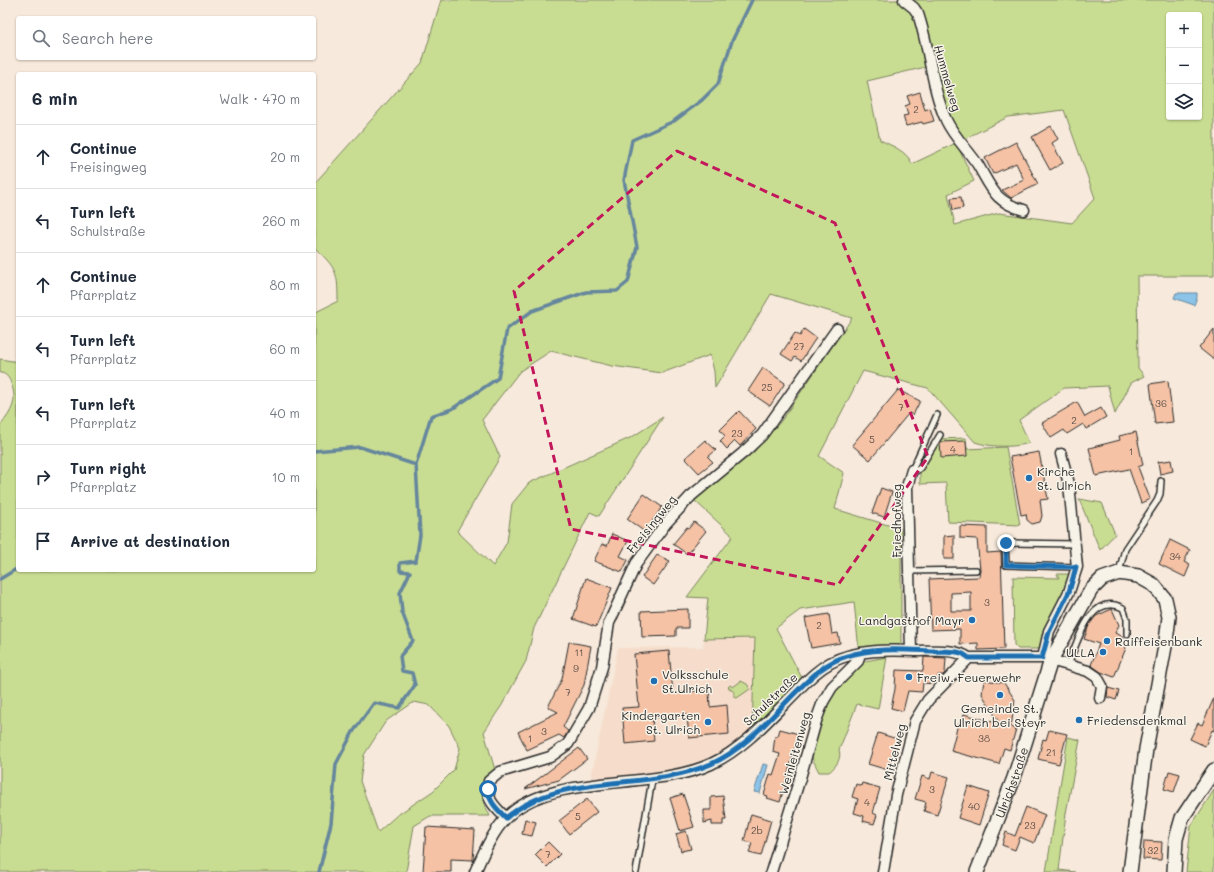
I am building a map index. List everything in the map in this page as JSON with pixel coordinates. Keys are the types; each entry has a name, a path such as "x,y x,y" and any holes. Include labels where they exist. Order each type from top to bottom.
{"street":[{"name":"Hummelweg","path":"904,0 914,8 918,14 931,76 941,106 952,130 972,156 998,197 1005,204 1024,210"},
{"name":"Freisingweg","path":"506,818 492,804 488,797 489,781 500,772 550,757 568,744 589,708 602,667 606,639 613,612 627,580 643,552 690,496 743,453 762,435 837,329"},
{"path":"1047,659 1049,632 1069,592 1076,567 1076,544 1069,484 1061,454"},
{"name":"Friedhofweg","path":"911,651 907,487 912,470"},
{"path":"1119,573 1138,576 1154,585 1165,599 1169,617 1146,748 1130,872"},
{"name":"Ulrichstraße","path":"977,872 1014,778 1047,659 1091,590 1102,579 1119,573"},
{"name":"Schulstraße","path":"475,872 492,839 506,818 517,808 530,801 550,794 590,786 652,780 694,770 711,764 744,743 815,674 830,662 847,656 885,650 955,652 969,658 1047,659 1088,671 1097,677 1102,686 1100,698"},
{"name":"Weinleitenweg","path":"771,872 823,702 832,686 858,661 860,653"},
{"name":"Mittelweg","path":"884,872 898,788 915,721 928,700 969,658"},
{"path":"1174,872 1176,839 1182,818 1214,770"}],"lane":[{"path":"912,470 937,415"},
{"name":"Friedhofweg","path":"912,470 916,471 920,468 940,435"},
{"path":"1119,573 1125,549 1157,501 1160,494 1161,481"},
{"path":"1076,544 1005,544 1006,565 1076,567"},
{"name":"Friedhofweg","path":"909,572 976,570"},
{"path":"1068,665 1088,620 1099,607 1112,604 1123,608 1127,618 1127,634"},
{"path":"636,872 652,780"}],"highlighted area":[{"path":"677,151 835,223 928,457 838,585 571,529 514,291"}],"shaded area":[{"path":"755,638 752,731 741,742 734,743 722,754 703,764 673,773 590,782 618,648 703,647 704,639"}],"green space":[{"path":"441,0 1214,0 1214,276 1137,276 1138,368 1144,376 1131,383 1115,414 1108,386 1064,388 1019,420 1029,443 1016,446 987,445 975,442 928,388 863,371 819,456 844,473 835,509 901,529 901,644 859,650 854,602 800,610 776,628 803,680 752,731 755,638 704,639 708,598 687,597 733,536 694,500 754,452 781,421 852,318 771,294 715,388 714,371 710,355 662,373 612,366 551,351 520,371 482,420 500,457 457,531 493,566 507,542 512,504 529,483 632,437 663,417 599,516 590,512 534,628 526,661 502,705 484,732 495,770 485,782 482,792 484,803 490,816 430,816 414,826 406,872 0,872 0,426 11,411 14,395 8,378 6,375 0,373 0,359 16,362 16,572 316,572 316,312 338,301 337,283 334,271 327,260 316,249 316,182 422,63","holes":["934,65 948,115 964,139 1008,117 1064,110 1095,198 1072,223 999,213 955,225 948,194 974,181 956,143 912,164 910,159 903,152 880,140 867,81","414,702 429,705 449,726 460,748 454,770 433,791 396,816 378,832 360,781 364,755 386,721"]},
{"path":"966,438 967,449 1006,447 1020,525 948,522 946,483 920,484 920,473 939,439"},
{"path":"1079,499 1102,503 1115,534 1100,550"},
{"path":"1057,574 1071,574 1071,578 1040,649 1018,649 1014,645 1013,577 1059,578"},
{"path":"887,657 878,709 857,704 839,750 840,756 838,762 829,772 819,772 812,758 816,734 826,702 836,686 858,665 865,661"},
{"path":"741,681 747,684 750,689 737,698 734,697 734,692 728,687 730,685 733,687"},
{"path":"1068,737 1080,740 1066,813 1059,870 1075,872 1046,872"},
{"path":"1214,790 1214,872 1186,872 1191,826"}],"water":[{"path":"1176,293 1197,293 1194,305 1174,298"},
{"path":"763,764 768,765 760,793 754,792"}],"building":[{"path":"920,92 925,110 930,108 934,121 906,126 903,116 908,115 905,106 910,104 907,96"},
{"path":"1051,126 1058,139 1052,143 1063,163 1050,170 1032,137"},
{"path":"1016,142 1038,184 1011,198 1002,190 1024,180 1016,163 993,174 985,158"},
{"path":"961,197 963,208 953,210 951,198"},
{"path":"804,329 816,338 801,361 795,357 792,361 781,354 795,333 800,336"},
{"path":"1214,329 1214,360 1199,348"},
{"path":"763,368 785,383 770,406 748,391"},
{"path":"1168,381 1173,422 1155,424 1150,384"},
{"path":"898,390 920,401 913,415 909,413 870,460 852,445"},
{"path":"1077,402 1085,417 1101,408 1106,417 1086,429 1083,424 1067,434 1064,430 1051,438 1042,423"},
{"path":"739,411 756,429 740,446 735,441 727,449 720,441 725,436 720,430"},
{"path":"1136,432 1143,465 1138,467 1150,499 1141,503 1129,469 1096,476 1089,448 1120,440 1119,436"},
{"path":"705,440 716,450 708,457 713,462 699,473 685,458"},
{"path":"966,441 967,456 941,458 940,442"},
{"name":"Kirche St. Ulrich","path":"1039,452 1048,499 1040,500 1042,516 1040,522 1032,524 1027,520 1026,514 1021,515 1010,457"},
{"path":"1171,460 1173,471 1160,474 1158,462"},
{"path":"881,488 892,492 884,517 872,513"},
{"path":"644,494 662,507 645,532 627,519"},
{"path":"694,522 706,531 687,554 673,544 687,527 689,528"},
{"path":"960,526 987,527 987,553 1001,552 1004,649 978,650 978,643 960,644 960,629 931,630 929,579 979,577 980,570 977,539 960,538","holes":["971,592 971,611 951,611 951,593"]},
{"path":"612,534 628,541 620,556 628,560 622,572 594,561 602,544 607,546"},
{"path":"954,535 954,559 944,559 944,536"},
{"path":"1170,540 1190,550 1184,562 1190,565 1185,577 1159,564"},
{"path":"657,555 670,561 653,585 642,577"},
{"path":"586,578 612,588 596,627 573,619"},
{"path":"688,609 688,628 676,628 676,636 642,637 641,611"},
{"name":"Raiffeisenbank","path":"1112,609 1119,625 1115,633 1122,636 1126,648 1114,677 1101,672 1091,665 1099,644 1084,639 1089,625 1096,616"},
{"path":"829,614 832,634 838,633 840,643 811,648 805,618"},
{"path":"569,642 591,646 584,685 563,727 568,731 564,738 559,735 527,750 518,732 558,712 548,707 562,679"},
{"name":"Volksschule St.Ulrich","path":"669,651 673,693 709,690 710,707 727,705 729,734 689,738 687,715 652,718 654,741 625,744 622,708 639,707 634,654"},
{"path":"924,657 946,658 945,673 943,675 938,675 938,680 935,680 935,684 923,683 922,692 908,691 903,711 891,708 895,689 896,670 923,671"},
{"path":"984,680 1004,683 1015,700 1011,727 1016,729 1010,750 1004,748 999,764 951,751 958,724 961,725 964,714 1000,724 982,694"},
{"path":"1108,688 1119,691 1116,700 1107,697"},
{"path":"1214,698 1214,731 1212,730 1205,746 1190,739 1198,723 1202,725"},
{"path":"780,729 799,734 780,802 767,798 768,796 764,795 770,774 773,775 780,754 773,752 775,736 778,736"},
{"path":"1049,730 1067,734 1059,764 1038,759 1043,739 1046,740"},
{"path":"878,733 897,739 888,770 868,764"},
{"path":"579,748 587,759 559,780 525,789"},
{"path":"1169,771 1180,774 1174,792 1164,789"},
{"path":"932,772 949,777 937,815 924,811 926,802 915,799 922,776 930,779"},
{"path":"862,783 880,788 873,813 877,815 874,824 863,821 864,816 854,813 858,799 852,797 856,784 861,786"},
{"path":"968,786 989,793 979,825 958,818"},
{"path":"683,794 694,827 680,831 670,798"},
{"path":"723,796 726,820 723,820 723,825 712,825 712,821 704,823 704,810 711,810 711,797"},
{"path":"587,799 597,812 569,834 559,821"},
{"path":"1026,807 1045,815 1034,843 1020,837 1015,850 1002,845 1006,832 1015,836"},
{"path":"751,814 771,820 761,856 749,853 752,843 744,841"},
{"path":"525,819 536,822 532,836 522,834"},
{"path":"426,827 475,830 473,860 451,859 451,872 423,872"},
{"path":"686,831 691,849 681,851 676,834"},
{"path":"1144,841 1162,842 1161,860 1143,859"},
{"path":"548,842 560,854 547,867 535,855"}],"waterway":[{"path":"319,872 331,823 336,764 353,732 374,703 399,708 415,685 412,673 402,671 400,656 413,641 402,612 400,593 410,572 400,571 400,563 416,561 420,535 416,465 431,416 452,409 498,378 507,329 532,311 586,292 617,291 628,282 637,247 624,180 632,140 674,121 702,100 718,84 732,41 752,0"},
{"path":"316,451 360,447 416,465"},
{"path":"0,579 16,569"}],"place":[{"name":"Kirche St. Ulrich","path":"1029,478"},
{"name":"Landgasthof Mayr","path":"972,620"},
{"name":"Raiffeisenbank","path":"1107,641"},
{"name":"ULLA","path":"1103,652"},
{"name":"Freiw. Feuerwehr","path":"909,677"},
{"name":"Volksschule St.Ulrich","path":"654,681"},
{"name":"Gemeinde St. Ulrich bei Steyr","path":"1000,695"},
{"name":"Friedensdenkmal","path":"1079,720"},
{"name":"Kindergarten St. Ulrich","path":"708,722"}],"route":[{"path":"488,789 488,797 492,804 506,818 517,808 530,801 550,794 590,786 652,780 694,770 711,764 744,743 803,685 830,662 847,656 885,650 955,652 969,658 1042,658 1049,632 1074,580 1076,567 1006,565 1006,543"}]}
